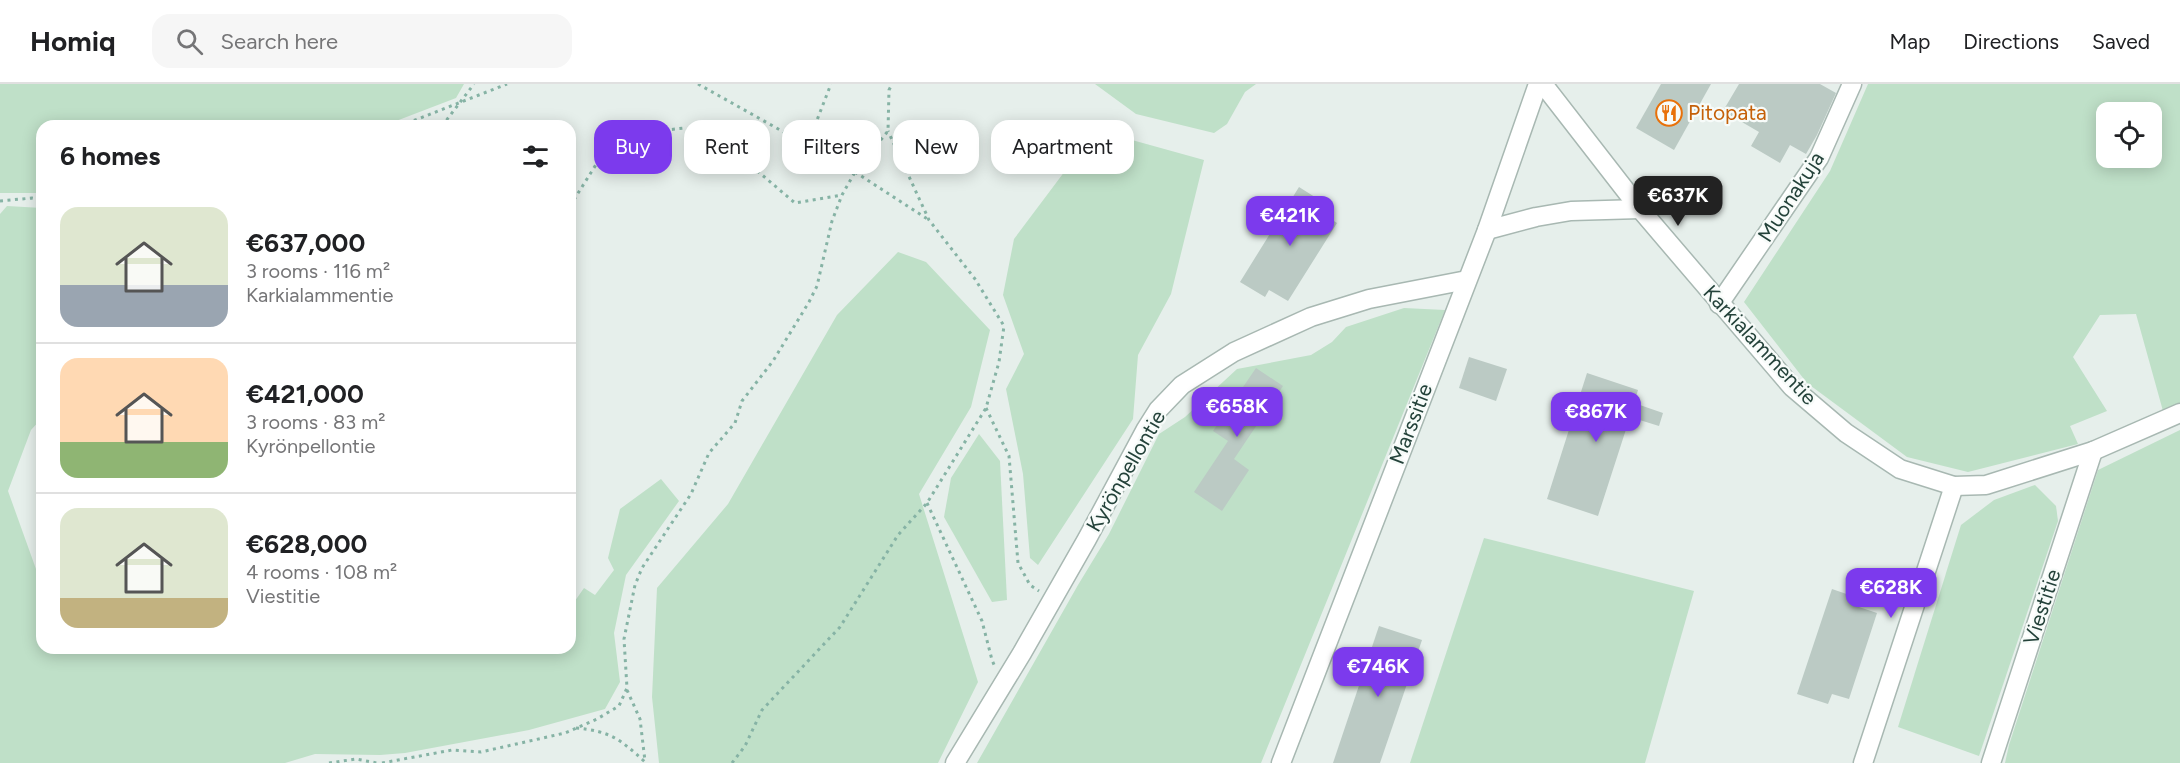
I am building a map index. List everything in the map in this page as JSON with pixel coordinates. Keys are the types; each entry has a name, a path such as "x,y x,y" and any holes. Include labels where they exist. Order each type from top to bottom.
{"street":[{"name":"Marssitie","path":"1281,763 1487,230 1538,84"},
{"name":"Karkialammentie","path":"1543,84 1640,209 1792,387 1846,433 1900,469 1954,486 1986,485 2093,451 2180,412"},
{"name":"Muonakuja","path":"1719,304 1819,158 1852,84"},
{"path":"1487,230 1536,217 1571,211 1640,209"},
{"name":"Kyrönpellontie","path":"955,763 1052,601 1146,429 1158,410 1182,385 1234,352 1311,317 1369,299 1467,280"},
{"name":"Viestitie","path":"1991,763 2093,451"},
{"path":"1863,763 1954,486"}],"path":[{"path":"447,120 474,84"},
{"path":"416,120 507,84"},
{"path":"698,84 782,131"},
{"path":"817,120 831,84"},
{"path":"732,763 745,746 762,711 840,627 898,535 927,503 986,408 999,362 1004,326 975,279 929,220 888,131 889,90 892,84"},
{"path":"576,196 597,163 642,133 684,128 741,157 795,203 842,195"},
{"path":"881,140 888,131"},
{"path":"645,762 640,719 627,688 624,639 635,585 642,568 691,494 710,453 735,423 742,401 773,361 809,302 817,286 832,221 842,195 854,174"},
{"path":"858,174 929,220"},
{"path":"0,201 36,199"},
{"path":"986,408 1009,456 1018,563 1030,585 1052,601"},
{"path":"927,503 982,621 992,660 1004,682"},
{"path":"382,763 452,750 481,752 565,733 619,706 627,688"},
{"path":"576,728 598,730 622,741 645,762"},
{"path":"329,763 356,759 377,763"}],"green space":[{"path":"0,84 464,84 456,98 399,120 36,120 36,193 0,193"},
{"path":"1095,84 1256,84 1245,92 1227,124 1214,133 1136,114"},
{"path":"1868,84 2180,84 2180,404 2163,411 2136,314 2100,315 2073,357 2107,411 2070,426 2078,444 1968,472 1907,457 1807,383 1744,302 1830,171"},
{"path":"1134,141 1204,160 1171,294 1138,355 1133,419 1038,565 1030,558 1023,474 1006,389 1024,354 1003,295 1014,239 1063,174 1134,174"},
{"path":"7,206 36,208 36,425 31,430 8,491 36,569 36,654 576,654 576,599 584,588 595,595 614,570 608,558 620,509 661,479 679,501 626,575 614,633 620,682 605,709 529,730 405,753 315,754 285,763 0,763 0,214"},
{"path":"898,252 926,262 990,330 971,407 919,494 978,682 938,763 659,763 652,697 657,588 728,504 837,315"},
{"path":"1404,308 1445,310 1261,763 977,763 1109,534 1159,434 1185,417 1237,369 1311,355 1332,342 1346,327"},
{"path":"2180,430 2180,763 2005,763 2098,470"},
{"path":"979,434 1000,461 1007,600 992,602 944,517 951,478"},
{"path":"2035,485 2056,506 2058,521 1979,756 1898,727 1961,525 1994,500"},
{"path":"1484,538 1694,591 1645,763 1410,763"}],"building":[{"name":"Pitopata","path":"1661,84 1711,84 1674,150 1636,128"},
{"path":"1739,84 1820,84 1836,93 1806,154 1790,145 1780,163 1751,146 1759,132 1723,111"},
{"path":"1299,187 1326,204 1320,212 1337,223 1288,301 1269,290 1265,297 1240,282"},
{"path":"1469,357 1507,369 1496,401 1459,388"},
{"path":"1256,368 1283,386 1234,459 1249,470 1222,511 1194,492 1228,441 1213,431"},
{"path":"1587,373 1638,390 1634,403 1663,413 1659,426 1630,417 1598,516 1547,499"},
{"path":"1832,589 1861,599 1859,607 1877,613 1849,699 1832,694 1828,704 1797,694"},
{"path":"1379,626 1422,640 1380,763 1333,763"}],"place":[{"name":"Pitopata","path":"1669,113"}]}
